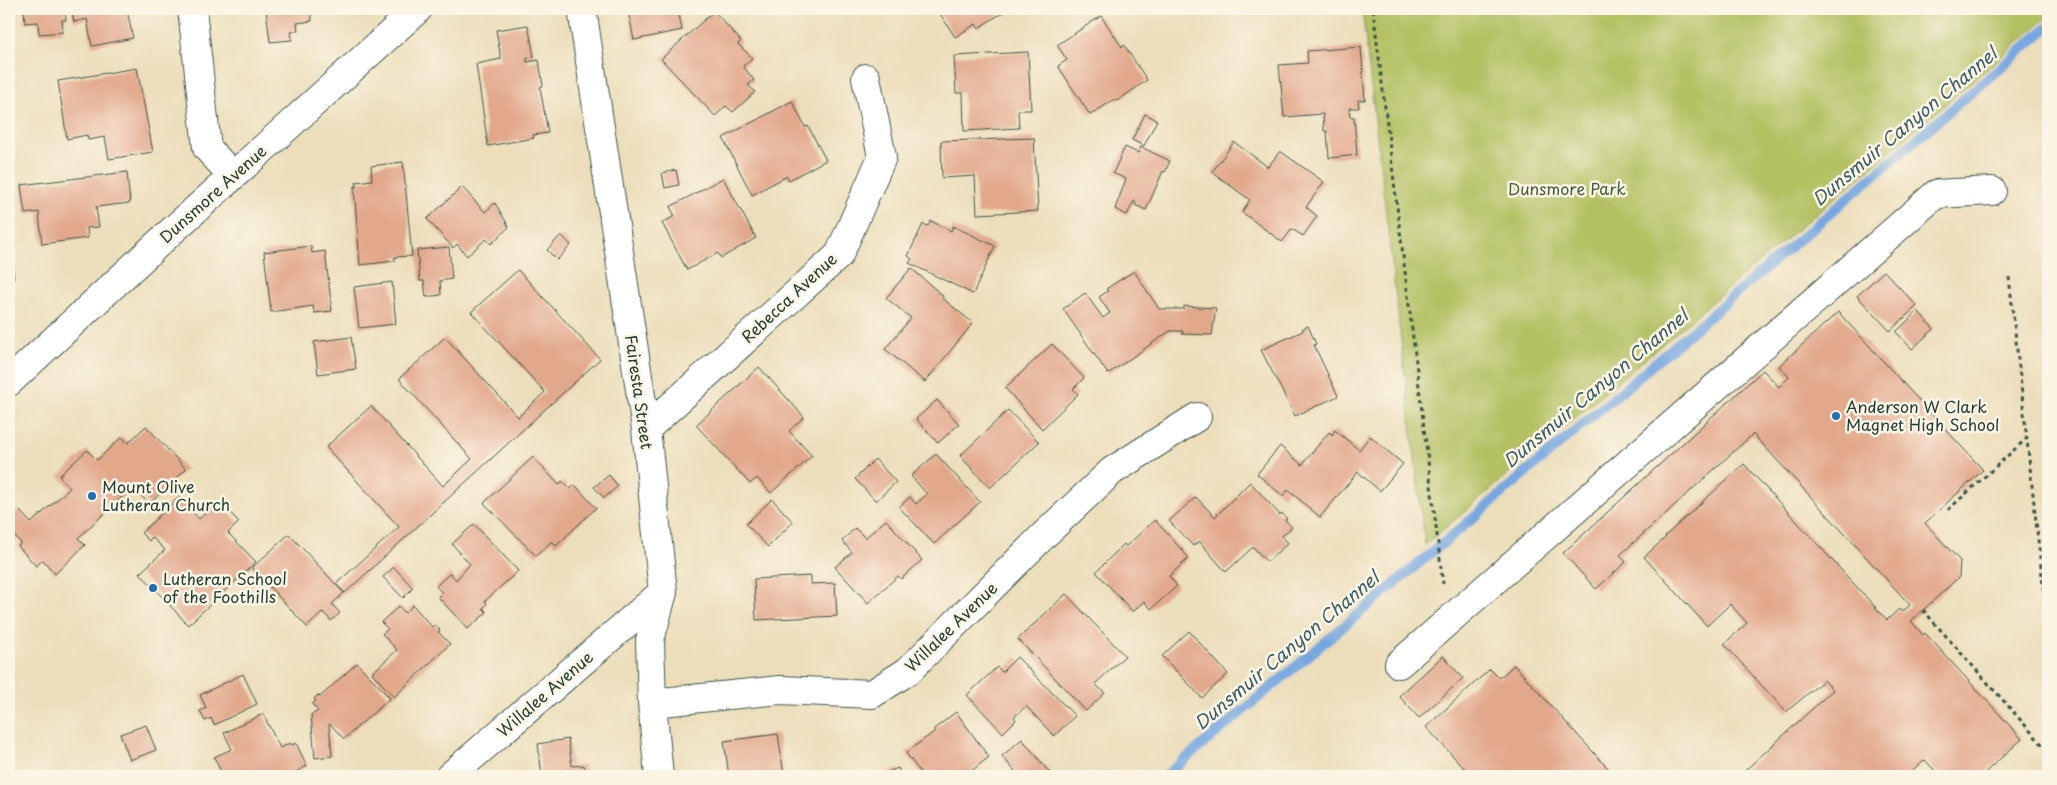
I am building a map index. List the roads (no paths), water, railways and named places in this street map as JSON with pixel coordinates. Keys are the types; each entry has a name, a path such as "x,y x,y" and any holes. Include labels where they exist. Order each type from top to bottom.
{"street":[{"path":"192,9 207,148 233,176"},
{"name":"Dunsmore Avenue","path":"9,382 418,9"},
{"name":"Fairesta Street","path":"582,9 646,429 663,592 650,640 652,703 659,776"},
{"name":"Rebecca Avenue","path":"646,429 838,255 882,157 866,78"},
{"path":"1399,664 1936,194 1992,191"},
{"name":"Willalee Avenue","path":"652,703 780,690 872,694 908,671 1044,535 1112,471 1198,417"},
{"name":"Willalee Avenue","path":"450,776 663,592"}],"waterway":[{"name":"Dunsmuir Canyon Channel","path":"1165,776 1479,513 2048,27"}],"place":[{"name":"Anderson W Clark Magnet High School","path":"1836,416"},
{"name":"Mount Olive Lutheran Church","path":"92,496"},
{"name":"Lutheran School of the Foothills","path":"153,588"}],"park label":[{"name":"Dunsmore Park","path":"1567,189"}]}
